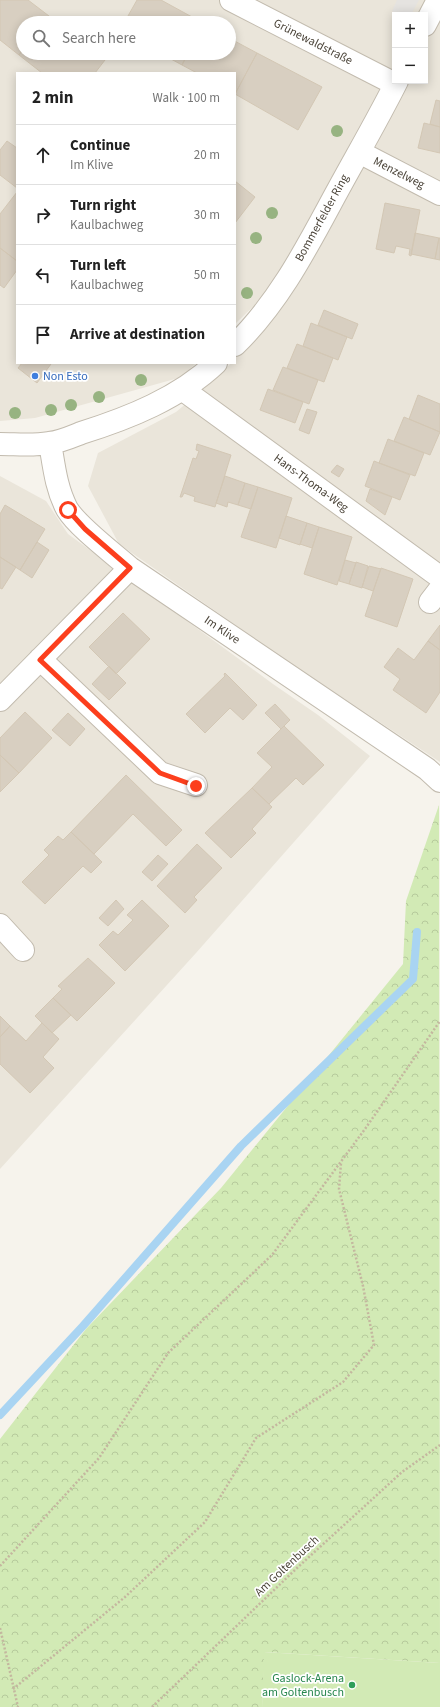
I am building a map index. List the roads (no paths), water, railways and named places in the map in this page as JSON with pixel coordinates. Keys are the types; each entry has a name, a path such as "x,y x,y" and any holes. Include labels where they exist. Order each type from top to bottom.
{"street":[{"name":"Grünewaldstraße","path":"231,0 392,81"},
{"path":"428,19 438,0"},
{"name":"Bommerfelder Ring","path":"236,344 258,321 279,294 306,248 395,84"},
{"name":"Menzelweg","path":"359,152 440,194"},
{"path":"0,444 50,444 131,415 182,389 215,364"},
{"name":"Hans-Thoma-Weg","path":"182,389 440,577"},
{"name":"Im Klive","path":"50,444 57,484 68,510 85,529 130,568 427,769 440,780"},
{"path":"0,700 130,568"},
{"path":"40,660 160,773 196,786"},
{"path":"0,925 23,950"}],"waterway":[{"path":"0,1415 83,1326 241,1146 413,979 417,932"}],"place":[{"name":"Non Esto","path":"35,376"},
{"name":"Gaslock-Arena am Goltenbusch","path":"352,1685"}]}
